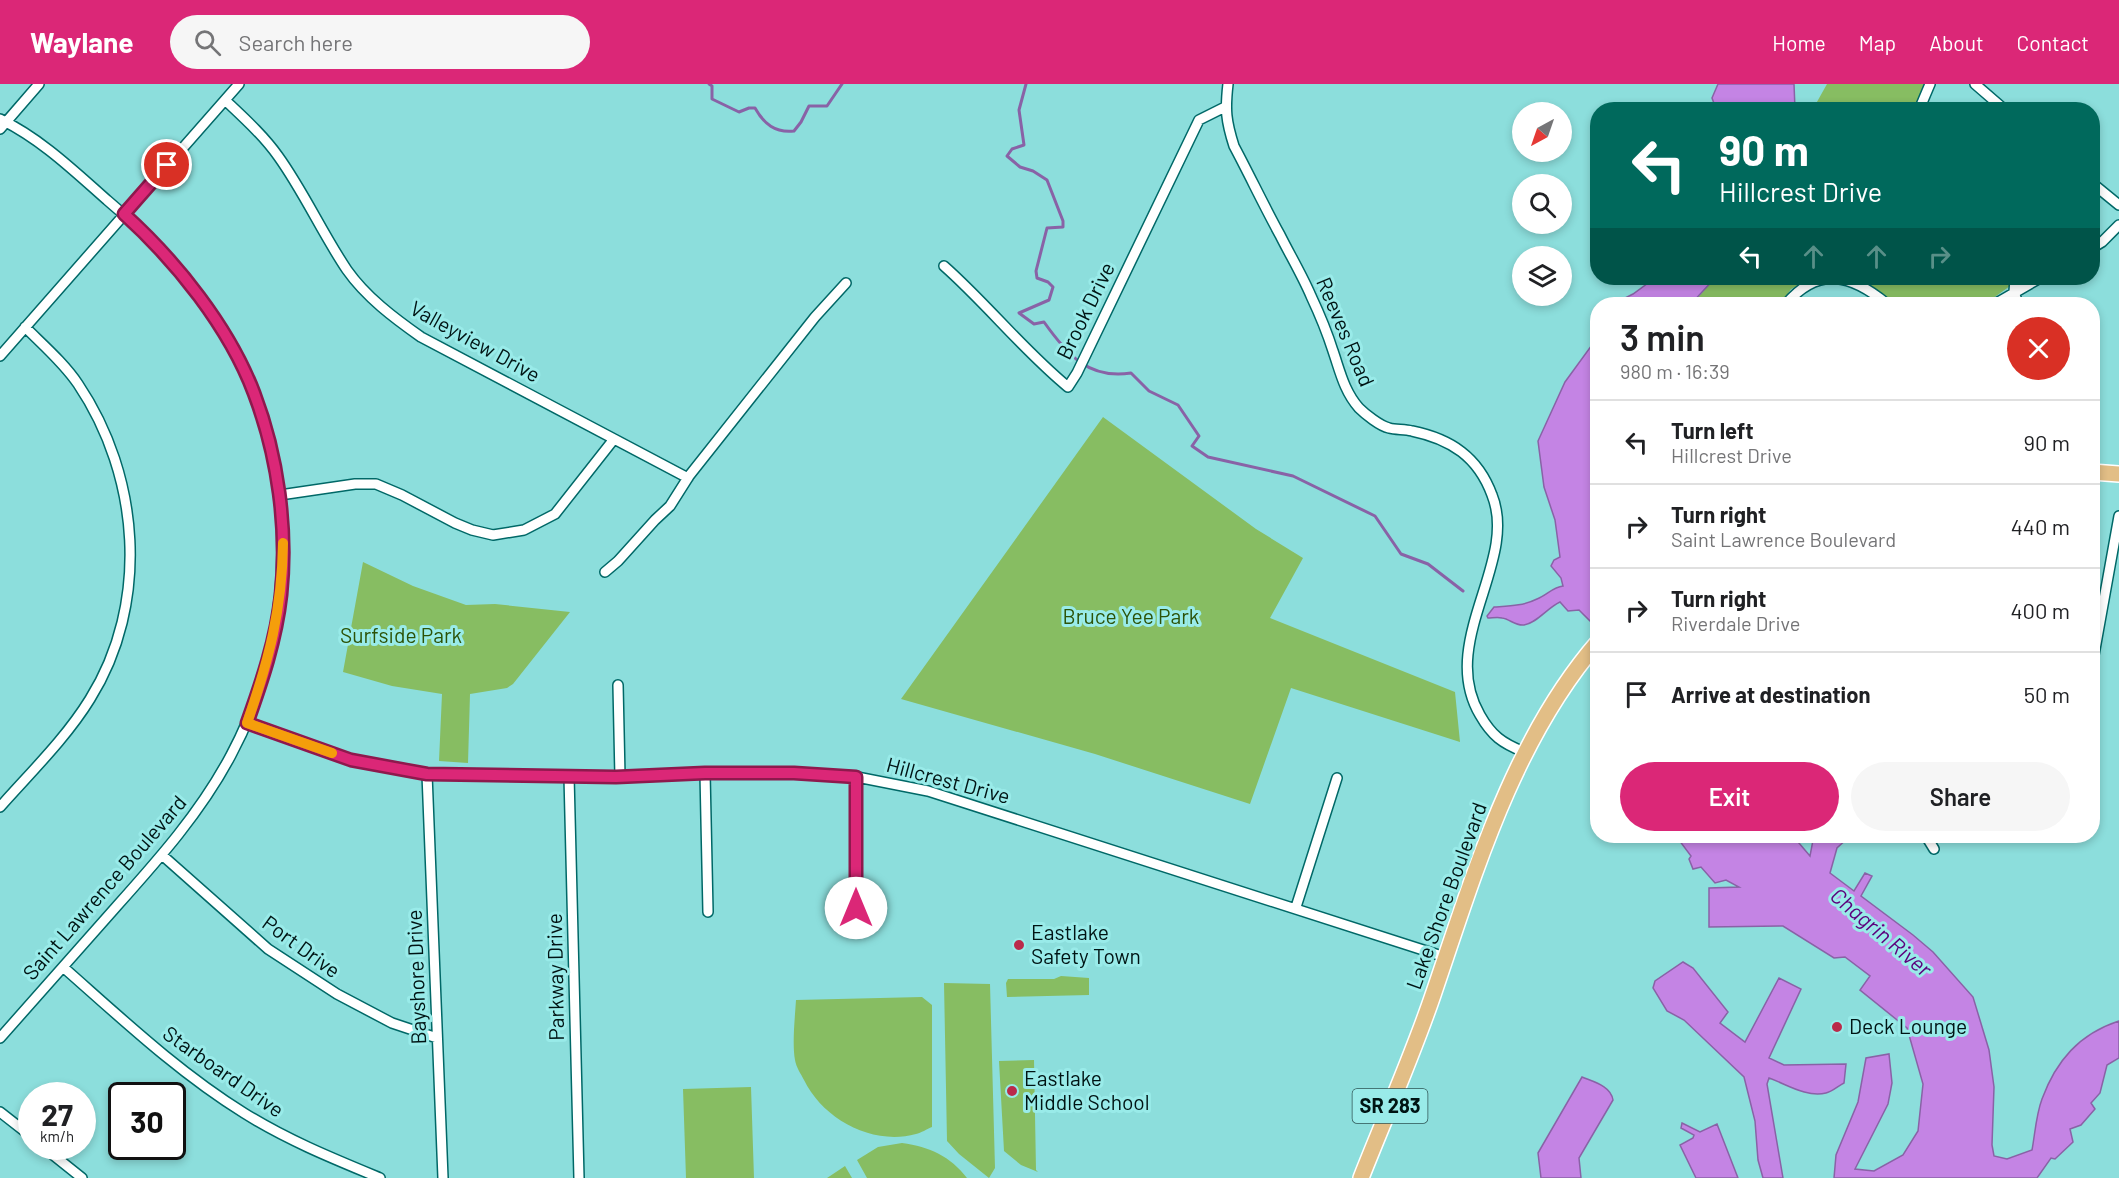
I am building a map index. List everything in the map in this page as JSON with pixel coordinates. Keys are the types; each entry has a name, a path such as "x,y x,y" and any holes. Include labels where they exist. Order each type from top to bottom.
{"main road":[{"path":"2100,473 2119,474"},
{"name":"Lake Shore Boulevard","path":"1361,1178 1429,1006 1461,909 1524,752 1574,668 1590,651"}],"street":[{"path":"2,123 39,84"},
{"path":"0,356 239,84"},
{"name":"Reeves Road","path":"1228,84 1225,107 1234,146 1311,294 1344,386 1360,409 1387,428 1411,430 1437,438 1460,449 1480,469 1494,497 1498,525 1493,556 1472,630 1467,668 1473,703 1485,723 1502,743 1524,752"},
{"path":"1922,102 1930,84"},
{"path":"1974,84 1995,102"},
{"name":"Valleyview Drive","path":"225,100 261,134 278,155 347,270 379,305 421,337 688,478"},
{"name":"Brook Drive","path":"944,266 1029,353 1068,387 1077,373 1199,120 1225,107"},
{"name":"Saint Lawrence Boulevard","path":"0,1038 162,855 216,783 247,723 265,674 281,594 283,544 280,495 254,393 233,350 208,308 171,260 124,214 29,134 2,123"},
{"path":"2100,190 2119,205"},
{"path":"2100,243 2119,225"},
{"path":"605,572 670,506 688,478 846,282"},
{"path":"1792,297 1808,285"},
{"path":"1858,285 1877,297"},
{"path":"2014,285 2016,297"},
{"path":"2006,297 2027,285"},
{"path":"0,807 74,724 105,671 118,634 128,589 131,551 129,515 120,474 104,430 77,382 26,327"},
{"path":"280,495 356,484 376,484 472,530 493,535 524,530 555,513 614,439"},
{"path":"2100,622 2119,516"},
{"path":"618,685 620,777"},
{"name":"Hillcrest Drive","path":"247,723 351,760 427,774 620,777 705,773 794,773 856,777 928,791 1296,907 1445,957"},
{"path":"705,773 708,912"},
{"name":"Bayshore Drive","path":"427,774 443,1178"},
{"name":"Parkway Drive","path":"569,776 579,1178"},
{"path":"856,777 856,908"},
{"path":"1296,907 1338,778"},
{"path":"1930,843 1934,849"},
{"name":"Port Drive","path":"162,855 268,949 337,994 392,1023 437,1038"},
{"name":"Starboard Drive","path":"63,967 168,1059 244,1114 306,1147 380,1178"},
{"path":"0,1112 18,1126"},
{"path":"59,1160 81,1178"}],"green space":[{"path":"1827,84 1925,84 1917,102 1817,102"},
{"path":"1709,285 1799,285 1791,289 1786,297 1698,297"},
{"path":"1868,285 2010,286 1995,297 1883,297"},
{"name":"Bruce Yee Park","path":"1103,417 1256,529 1303,558 1270,618 1455,692 1460,742 1291,688 1250,804 1095,754 901,699"},
{"name":"Surfside Park","path":"363,562 413,586 466,605 495,604 570,612 513,684 507,688 470,694 468,763 439,761 442,694 392,686 343,672"},
{"path":"1061,976 1089,978 1089,995 1007,997 1008,979 1054,979"},
{"path":"944,983 990,984 995,1168 989,1178 959,1154 947,1141"},
{"path":"922,997 932,1005 932,1127 916,1134 899,1137 883,1136 851,1126 823,1107 812,1094 796,1065 794,1030 796,1000"},
{"path":"1034,1060 1036,1170 1038,1172 1021,1165 1004,1151 999,1061"},
{"path":"751,1087 754,1178 686,1178 683,1089"},
{"path":"902,1143 922,1147 939,1154 954,1164 967,1178 867,1178 857,1160 878,1147"},
{"path":"845,1166 852,1178 827,1178"}],"water":[{"path":"1718,84 1794,84 1795,102 1714,102 1712,98"},
{"path":"1645,285 1709,285 1697,297 1627,297"},
{"path":"1590,348 1590,621 1579,610 1568,611 1560,602 1529,624 1518,624 1502,618 1488,618 1487,616 1494,607 1526,603 1563,586 1561,578 1551,566 1554,560 1560,557 1555,520 1544,487 1538,441 1565,382"},
{"name":"Chagrin River","path":"1681,843 1799,843 1810,856 1812,843 1842,843 1837,848 1830,873 1854,891 1865,873 1872,876 1861,896 1933,952 1973,997 1989,1050 1994,1087 1992,1145 1994,1156 2007,1159 2032,1150 2042,1099 2062,1061 2092,1033 2119,1021 2119,1058 2107,1065 2100,1093 2091,1103 2095,1109 2081,1125 2070,1129 2073,1142 2055,1159 2051,1158 2037,1178 1834,1178 1836,1155 1858,1102 1866,1058 1889,1054 1892,1083 1888,1104 1855,1169 1874,1171 1903,1155 1918,1131 1923,1084 1907,1028 1860,990 1870,976 1845,957 1834,958 1783,926 1709,927 1709,888 1739,887 1726,880 1715,883 1701,867 1693,869 1689,859 1691,856"},
{"path":"1683,962 1693,968 1728,1012 1720,1023 1745,1042 1779,978 1801,989 1769,1058 1784,1065 1846,1064 1844,1083 1826,1093 1811,1094 1769,1078 1767,1084 1783,1178 1763,1178 1758,1160 1755,1121 1744,1077 1684,1020 1667,1011 1653,988 1655,981"},
{"path":"1582,1077 1605,1088 1612,1095 1613,1100 1579,1158 1581,1178 1541,1178 1538,1153"},
{"path":"1682,1123 1700,1132 1717,1124 1738,1178 1696,1178 1680,1145 1693,1138 1694,1135 1681,1128"}],"waterway":[{"path":"709,84 712,86 712,99 739,112 755,108 762,119 771,126 787,131 794,131 809,106 827,106 842,84"},
{"path":"1026,84 1019,110 1024,145 1012,149 1007,156 1020,167 1033,171 1047,180 1063,221 1063,227 1047,228 1036,271 1037,278 1048,282 1053,287 1049,300 1019,313 1034,324 1044,322 1070,354 1090,368 1116,374 1131,373 1149,391 1178,405 1199,436 1192,446 1208,457 1293,476 1375,516 1401,554 1428,564 1463,591"}],"slow traffic":[{"path":"283,543 281,594 274,635 265,674 247,723 332,753"}],"place":[{"name":"Eastlake Safety Town","path":"1019,945"},
{"name":"Deck Lounge","path":"1837,1027"},
{"name":"Eastlake Middle School","path":"1012,1091"}],"route":[{"path":"167,165 124,214 171,260 208,308 233,350 254,393 280,495 283,544 281,594 265,674 247,723 351,760 427,774 616,777 705,773 794,773 856,777 856,908"}]}
